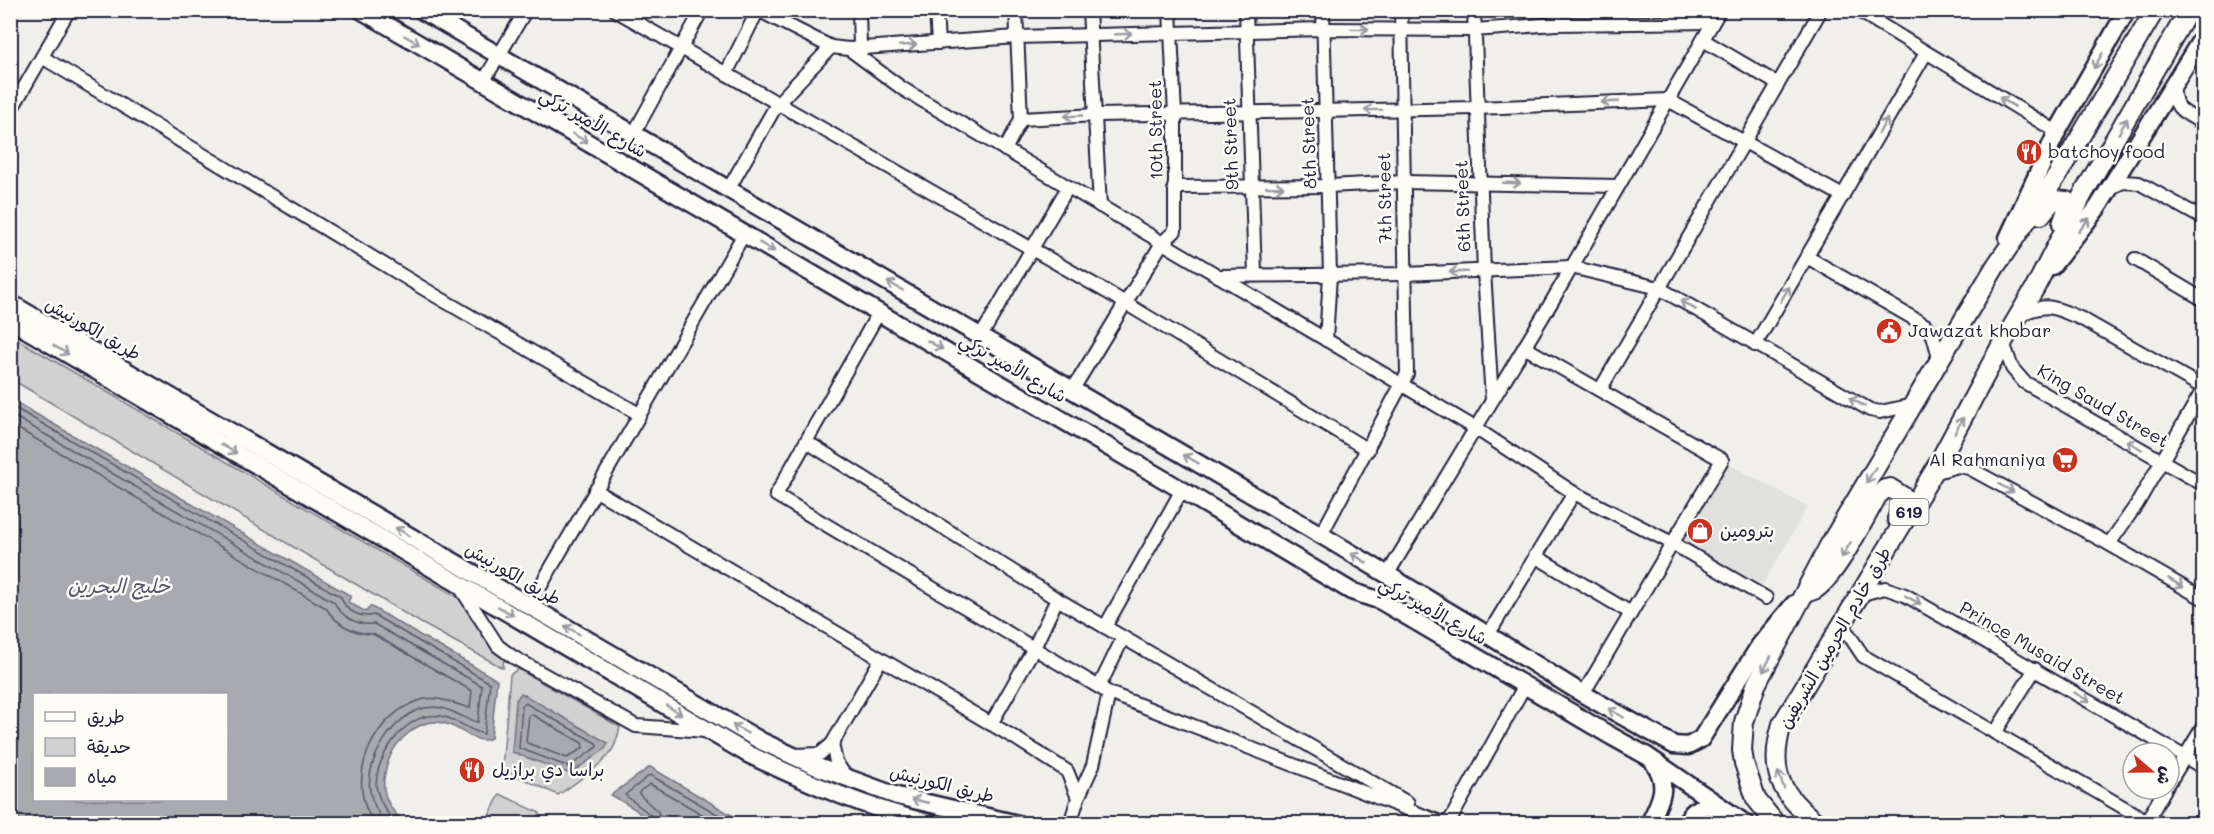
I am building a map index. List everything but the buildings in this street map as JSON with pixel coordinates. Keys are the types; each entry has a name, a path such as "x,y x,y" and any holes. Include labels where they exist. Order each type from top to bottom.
{"highway":[{"path":"1776,824 1764,811 1750,787 1744,764 1743,736 1747,710 1756,685 1830,544 1995,267 2057,176 2155,10"},
{"name":"طرق خادم الحرمين الشريفين","path":"1818,824 1796,806 1782,785 1776,753 1782,724 1933,473 2003,342 2035,288 2083,194 2189,10"},
{"path":"1926,383 1946,372 2026,235 2053,200 2066,201 2068,207 2054,240 2051,256"},
{"path":"1803,593 1813,591 1827,577 1842,557 1878,495 1884,489 1890,488 1904,497 1904,504 1868,579"}],"main road":[{"name":"شارع الأمير تركي","path":"361,10 1351,591 1381,601 1647,756 1740,819"},
{"name":"شارع الأمير تركي","path":"421,10 443,16 499,56 1073,389 1666,742 1688,746 1701,739 1760,645 1803,593"},
{"path":"1995,267 2057,132 2127,10"},
{"path":"2035,288 2098,207 2198,49 2204,35"},
{"name":"طريق الكورنيش","path":"10,303 761,741 897,796 1018,824"},
{"name":"طريق الكورنيش","path":"10,320 748,754 807,783 896,815 933,824"},
{"path":"1381,601 1390,577"},
{"path":"1647,756 1660,772 1664,787 1649,824"},
{"path":"1685,824 1692,812 1704,805 1711,805 1740,819"}],"street":[{"path":"10,112 69,10"},
{"path":"483,82 526,10"},
{"path":"615,10 1125,303 1368,450"},
{"path":"633,135 702,10"},
{"path":"726,74 758,10 776,15 831,47 855,49 1017,37 1171,32 1323,29 1474,30 1716,14"},
{"path":"855,49 859,10"},
{"path":"936,10 938,43"},
{"path":"1005,150 1021,119 1016,10"},
{"path":"1089,10 1097,115 1100,206"},
{"name":"10th Street","path":"1073,389 1162,243 1175,231 1175,115 1170,10"},
{"name":"9th Street","path":"1246,10 1255,275"},
{"name":"8th Street","path":"1323,10 1330,275 1326,340"},
{"name":"7th Street","path":"1401,10 1407,374 1403,385"},
{"name":"6th Street","path":"1474,10 1484,271 1492,400"},
{"path":"1556,10 1557,24"},
{"path":"1600,390 1821,10"},
{"path":"1857,10 2057,132"},
{"path":"1390,577 1716,14"},
{"path":"1703,40 1778,84"},
{"path":"728,190 777,104 831,47"},
{"path":"855,49 903,89 1475,428 1574,493 1672,543 1766,598"},
{"path":"1755,345 1926,53"},
{"path":"42,57 436,296 639,414"},
{"path":"2175,85 2174,101 2179,109 2204,123"},
{"path":"1021,119 1097,115 1477,108 1668,100 1843,196"},
{"path":"1174,187 1329,186 1404,182 1618,186"},
{"path":"2109,189 2123,182 2139,183 2204,219"},
{"path":"981,336 1068,187"},
{"path":"529,606 744,234"},
{"path":"1807,257 1925,325 1933,334 1940,361"},
{"path":"2139,261 2204,300"},
{"path":"1218,276 1404,274 1571,267 1659,288 1870,410 1880,412 1913,405"},
{"path":"2019,316 2037,307 2063,312 2082,320 2204,388 2137,504 2109,544"},
{"path":"879,312 776,495 1104,690 1440,822 1448,822 1524,685"},
{"name":"King Saud Street","path":"2003,342 2012,368 2024,382 2204,484"},
{"path":"1524,347 1722,460 1583,694"},
{"path":"1321,535 1403,385"},
{"path":"807,442 1105,627 1440,822"},
{"path":"1933,473 1958,466 1969,468 2204,599"},
{"path":"595,490 881,658 1067,771 1078,798"},
{"path":"1105,627 1182,490"},
{"path":"1488,635 1574,493"},
{"path":"1535,556 1631,613"},
{"path":"458,583 498,646 513,657 636,726 709,731"},
{"name":"Prince Musaid Street","path":"1858,595 1885,588 1905,595 2204,768"},
{"path":"991,724 1034,648 1057,598"},
{"path":"1841,623 1863,656 2147,820 2159,801"},
{"path":"1070,824 1078,798 1093,765 1104,690 1124,638"},
{"path":"792,755 820,754 832,744 881,658"},
{"path":"1995,733 2035,669"},
{"path":"2181,762 2204,725"},
{"path":"832,744 836,762 846,777"}],"shaded area":[{"path":"1725,462 1808,507 1762,585 1679,540"}],"green space":[{"path":"10,335 466,602 504,656 503,668 421,623 11,379"},
{"path":"518,669 620,727 614,747 606,758 586,776 558,795 502,769 510,675"},
{"path":"500,794 540,813 535,823 499,823 488,818"}],"water":[{"name":"خليج البحرين","path":"10,399 351,596 348,602 366,612 370,606 497,680 491,738 483,740 474,738 444,723 431,722 418,726 396,747 386,768 384,786 389,804 405,823 11,823"},
{"path":"521,693 608,743 605,749 570,774 512,752 516,700"},
{"path":"650,767 745,823 649,823 635,809 611,795"}],"place":[{"name":"batchoy food","path":"2029,152"},
{"name":"Jawazat khobar","path":"1889,331"},
{"name":"Al Rahmaniya","path":"2065,460"},
{"name":"بترومين","path":"1700,531"},
{"name":"براسا دي برازيل","path":"472,770"}]}
